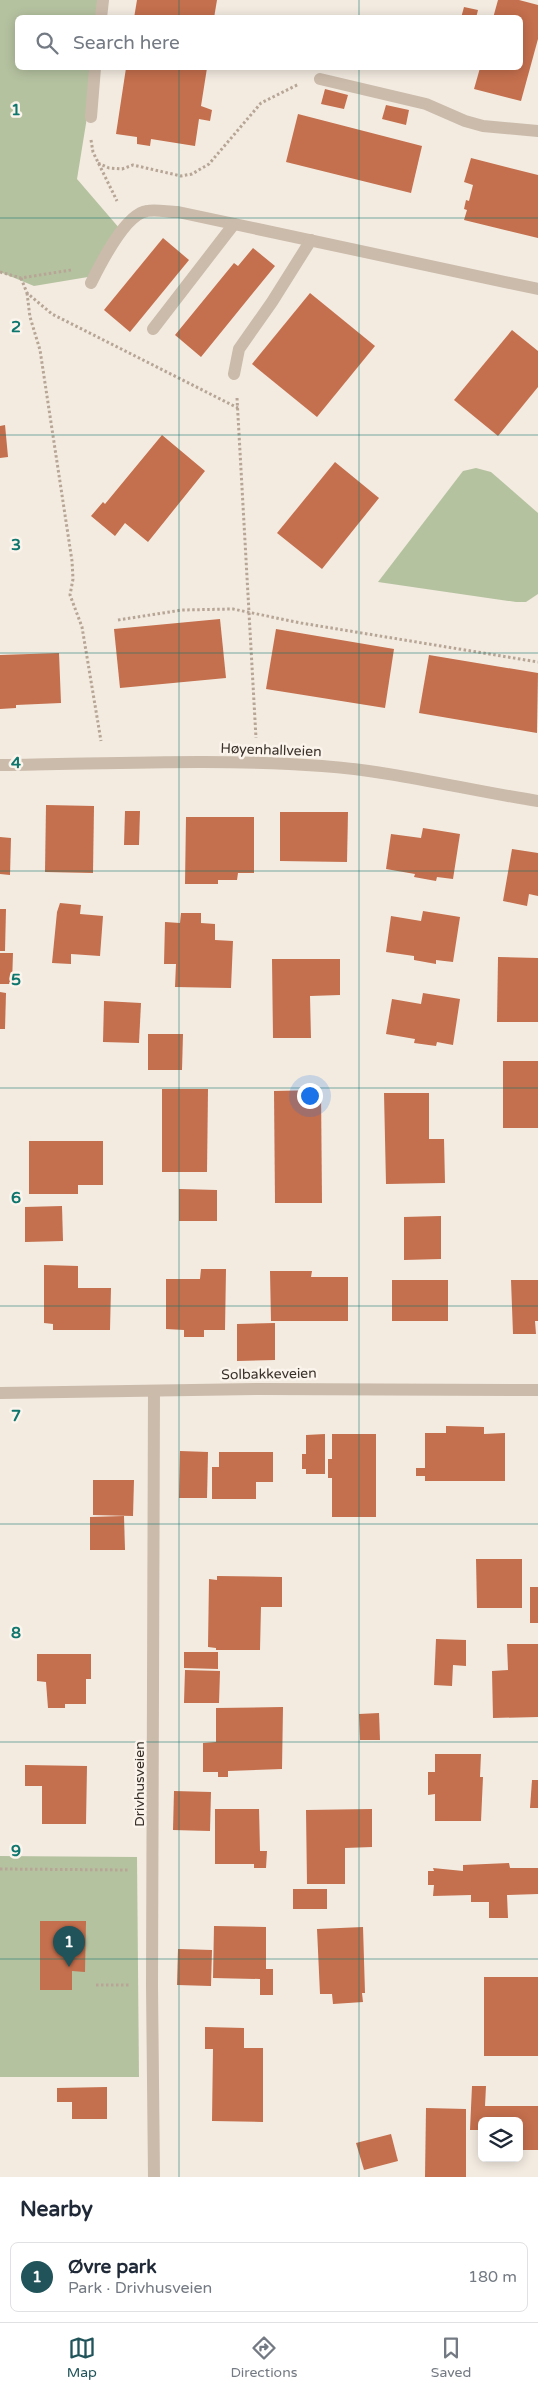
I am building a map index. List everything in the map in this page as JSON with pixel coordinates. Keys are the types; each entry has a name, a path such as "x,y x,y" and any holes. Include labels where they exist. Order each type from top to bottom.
{"street":[{"path":"101,15 103,0"},
{"path":"91,117 95,70"},
{"path":"320,80 426,104 465,121 483,126 538,131"},
{"path":"91,284 101,264 132,218 146,211 178,212 538,289"},
{"path":"154,328 234,224"},
{"path":"234,374 239,349 272,302 310,240"},
{"name":"Høyenhallveien","path":"0,765 201,762 322,766 376,773 538,801"},
{"name":"Solbakkeveien","path":"0,1392 154,1392 258,1388 538,1390"},
{"name":"Drivhusveien","path":"154,1392 152,1985 154,2177"}],"path":[{"path":"132,218 109,188 98,163 115,169 122,169 133,165 181,176 192,174 209,164 261,104 299,84 320,80"},
{"path":"0,272 21,278 101,264"},
{"path":"21,278 28,293 30,317 40,350 72,561 73,579 70,595 82,627 102,744"},
{"path":"28,293 52,314 238,408"},
{"path":"234,374 238,408 257,764"},
{"path":"118,620 182,610 232,609 386,638 538,662"},
{"path":"0,1869 49,1868 153,1871"},
{"path":"96,1985 152,1985"}],"green space":[{"path":"0,0 106,0 103,15 15,15 15,70 95,70 77,179 120,229 88,277 34,286 0,272"},
{"path":"476,468 491,472 538,513 538,594 526,602 516,602 378,582 463,471"},
{"path":"0,1856 137,1857 139,2077 0,2077"}],"building":[{"path":"137,0 217,0 214,15 134,15"},
{"path":"498,0 519,0 538,5 538,39 521,101 474,89 479,70 523,70 523,15 494,15"},
{"path":"464,7 478,10 477,15 462,15"},
{"path":"126,70 207,70 201,106 212,110 210,121 199,119 195,146 151,139 150,146 137,144 137,137 116,134"},
{"path":"325,89 348,95 344,109 321,104"},
{"path":"386,105 409,110 406,125 382,119"},
{"path":"298,114 422,146 411,193 286,162"},
{"path":"471,158 538,175 538,238 464,220 467,210 464,209 466,200 469,201 473,185 464,182"},
{"path":"163,238 189,260 130,332 104,310"},
{"path":"253,248 275,266 201,357 175,335 234,263 238,266"},
{"path":"310,293 375,346 317,417 252,364"},
{"path":"512,330 538,351 538,387 498,436 454,400"},
{"path":"5,425 8,457 0,458 0,426"},
{"path":"162,435 205,471 148,542 125,523 115,536 91,516 103,502 105,504"},
{"path":"335,462 379,498 322,569 277,533"},
{"path":"220,619 226,678 120,688 114,629"},
{"path":"276,629 394,649 385,708 266,689"},
{"path":"59,653 61,703 16,705 16,708 0,709 0,655"},
{"path":"429,655 538,673 537,733 419,713"},
{"path":"46,805 94,806 93,873 45,872"},
{"path":"125,811 140,811 139,845 124,845"},
{"path":"280,812 348,812 347,862 280,861"},
{"path":"186,817 254,817 254,873 238,873 237,880 218,880 218,884 185,884"},
{"path":"423,828 460,834 453,879 437,877 436,881 414,877 415,874 386,869 391,834 421,838"},
{"path":"0,837 11,838 10,875 0,874"},
{"path":"512,849 538,853 538,896 529,894 527,906 503,901"},
{"path":"60,903 81,905 80,914 103,916 100,956 71,954 71,964 52,963 57,912"},
{"path":"0,909 6,909 5,951 0,951"},
{"path":"423,911 460,917 453,962 436,960 436,964 414,960 414,956 386,952 391,916 421,921"},
{"path":"181,913 201,913 201,923 215,924 215,940 233,941 231,988 175,987 176,964 164,964 165,922 180,923"},
{"path":"0,953 13,953 12,984 0,984"},
{"path":"498,957 538,958 538,1022 497,1022"},
{"path":"272,959 340,959 340,995 310,996 311,1038 273,1038"},
{"path":"0,992 6,993 5,1029 0,1029"},
{"path":"423,993 460,999 453,1045 437,1042 436,1046 414,1043 415,1039 386,1034 392,999 421,1004"},
{"path":"104,1001 141,1003 139,1043 103,1042"},
{"path":"148,1034 183,1034 182,1070 148,1070"},
{"path":"503,1061 538,1061 538,1128 503,1128"},
{"path":"162,1089 208,1089 207,1172 162,1172"},
{"path":"321,1090 322,1203 275,1203 274,1091"},
{"path":"384,1093 429,1093 429,1139 444,1139 445,1183 386,1184"},
{"path":"29,1141 103,1141 103,1185 78,1185 78,1194 29,1194"},
{"path":"179,1189 217,1190 217,1221 179,1221"},
{"path":"62,1206 63,1241 25,1242 25,1207"},
{"path":"441,1216 441,1259 404,1260 404,1217"},
{"path":"44,1265 78,1266 78,1288 111,1288 110,1330 53,1330 53,1324 44,1323"},
{"path":"201,1269 226,1269 225,1330 204,1330 204,1337 184,1337 184,1330 166,1329 166,1279 200,1279"},
{"path":"270,1271 312,1271 311,1277 348,1277 348,1321 271,1321"},
{"path":"392,1280 448,1280 448,1321 392,1321"},
{"path":"511,1280 538,1280 538,1321 535,1321 536,1334 513,1334"},
{"path":"275,1323 275,1360 237,1361 237,1324"},
{"path":"446,1426 484,1427 484,1434 505,1433 505,1481 425,1481 425,1476 416,1476 416,1468 425,1468 425,1433 446,1433"},
{"path":"325,1434 325,1474 306,1474 306,1469 302,1469 302,1454 306,1454 306,1435"},
{"path":"332,1434 376,1434 376,1517 332,1517 332,1478 328,1478 328,1459 332,1459"},
{"path":"180,1451 208,1452 207,1498 179,1498"},
{"path":"219,1452 273,1452 273,1482 256,1482 256,1499 212,1499 212,1467 219,1467"},
{"path":"93,1480 134,1480 133,1516 93,1515"},
{"path":"124,1516 125,1550 90,1550 90,1517"},
{"path":"476,1559 522,1559 522,1608 477,1608"},
{"path":"217,1576 282,1577 282,1607 261,1607 260,1650 216,1650 216,1648 208,1647 209,1579 217,1580"},
{"path":"530,1587 538,1587 538,1623 530,1623"},
{"path":"436,1639 466,1640 466,1666 453,1665 452,1686 434,1685"},
{"path":"507,1644 538,1644 538,1717 493,1718 492,1671 508,1670"},
{"path":"184,1652 218,1652 218,1669 184,1668"},
{"path":"37,1654 91,1654 91,1679 86,1679 86,1704 65,1704 65,1708 48,1708 46,1682 37,1681"},
{"path":"185,1670 220,1671 219,1703 184,1703"},
{"path":"283,1707 282,1769 228,1771 228,1777 218,1777 218,1772 203,1772 203,1743 216,1742 216,1708"},
{"path":"379,1713 380,1740 360,1740 359,1714"},
{"path":"435,1754 481,1754 480,1777 483,1777 481,1821 435,1821 435,1794 428,1795 428,1772 435,1772"},
{"path":"25,1765 87,1766 86,1824 42,1824 42,1786 25,1786"},
{"path":"532,1780 538,1780 538,1808 530,1808"},
{"path":"174,1791 211,1792 210,1831 173,1830"},
{"path":"215,1809 259,1809 260,1851 267,1851 266,1868 254,1868 254,1864 215,1864"},
{"path":"372,1809 372,1847 345,1848 345,1884 307,1884 306,1810"},
{"path":"509,1863 510,1868 538,1868 538,1894 507,1895 508,1918 489,1918 489,1902 471,1902 471,1895 433,1896 434,1885 428,1885 428,1871 434,1871 433,1868 463,1871 463,1865"},
{"path":"293,1889 327,1889 327,1909 293,1909"},
{"path":"40,1921 86,1921 85,1972 72,1971 72,1990 40,1990"},
{"path":"214,1926 266,1927 266,1969 273,1969 273,1995 260,1995 260,1979 213,1978"},
{"path":"363,1927 365,1993 362,1993 363,2002 333,2004 332,1994 320,1994 317,1929"},
{"path":"178,1949 212,1950 211,1986 177,1985"},
{"path":"484,1977 538,1977 538,2056 484,2056"},
{"path":"205,2027 244,2028 244,2048 263,2048 263,2122 212,2121 213,2049 205,2049"},
{"path":"472,2086 486,2086 485,2106 538,2106 538,2150 523,2150 523,2117 478,2117 478,2130 470,2130"},
{"path":"107,2087 107,2119 72,2119 72,2102 57,2102 57,2088"},
{"path":"426,2108 466,2109 466,2177 425,2177"},
{"path":"391,2134 398,2161 364,2170 356,2143"}],"place":[{"name":"Øvre park","path":"69,1967"}]}
